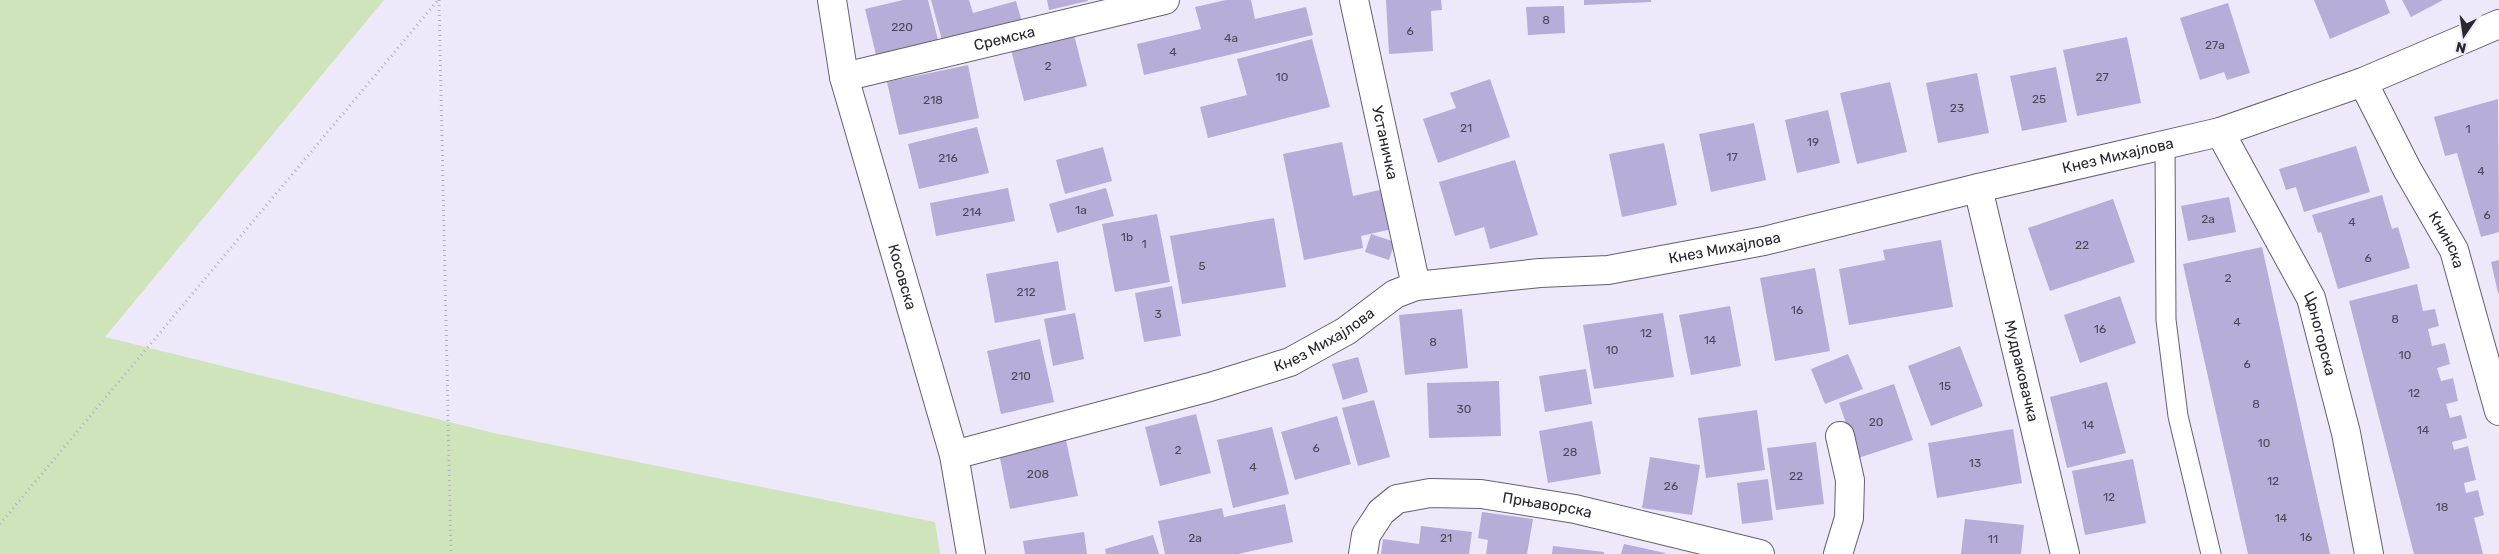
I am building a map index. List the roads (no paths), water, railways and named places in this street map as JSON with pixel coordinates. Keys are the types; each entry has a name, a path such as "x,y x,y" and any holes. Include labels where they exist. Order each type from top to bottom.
{"street":[{"name":"Косовска","path":"832,0 844,77 954,455 971,554"},
{"name":"Сремска","path":"844,77 1165,0"},
{"name":"Устаничка","path":"1354,0 1416,286"},
{"name":"Кнез Михајлова","path":"954,455 1210,387 1290,362 1346,331 1395,294 1416,286 1540,273 1608,270 1764,241 1978,188 2220,132 2363,82 2499,24"},
{"name":"Книнска","path":"2363,82 2407,169 2454,250 2499,411"},
{"name":"Црногорска","path":"2220,132 2310,298 2346,433 2369,554"},
{"name":"Мудраковачка","path":"1978,188 2065,554"},
{"path":"1838,554 1850,518 1850,480 1840,436"},
{"name":"Прњаворска","path":"1363,554 1366,535 1381,512 1396,499 1430,493 1481,494 1574,509 1760,554"}],"lane":[{"path":"2165,144 2166,320 2178,416 2211,554"}]}
